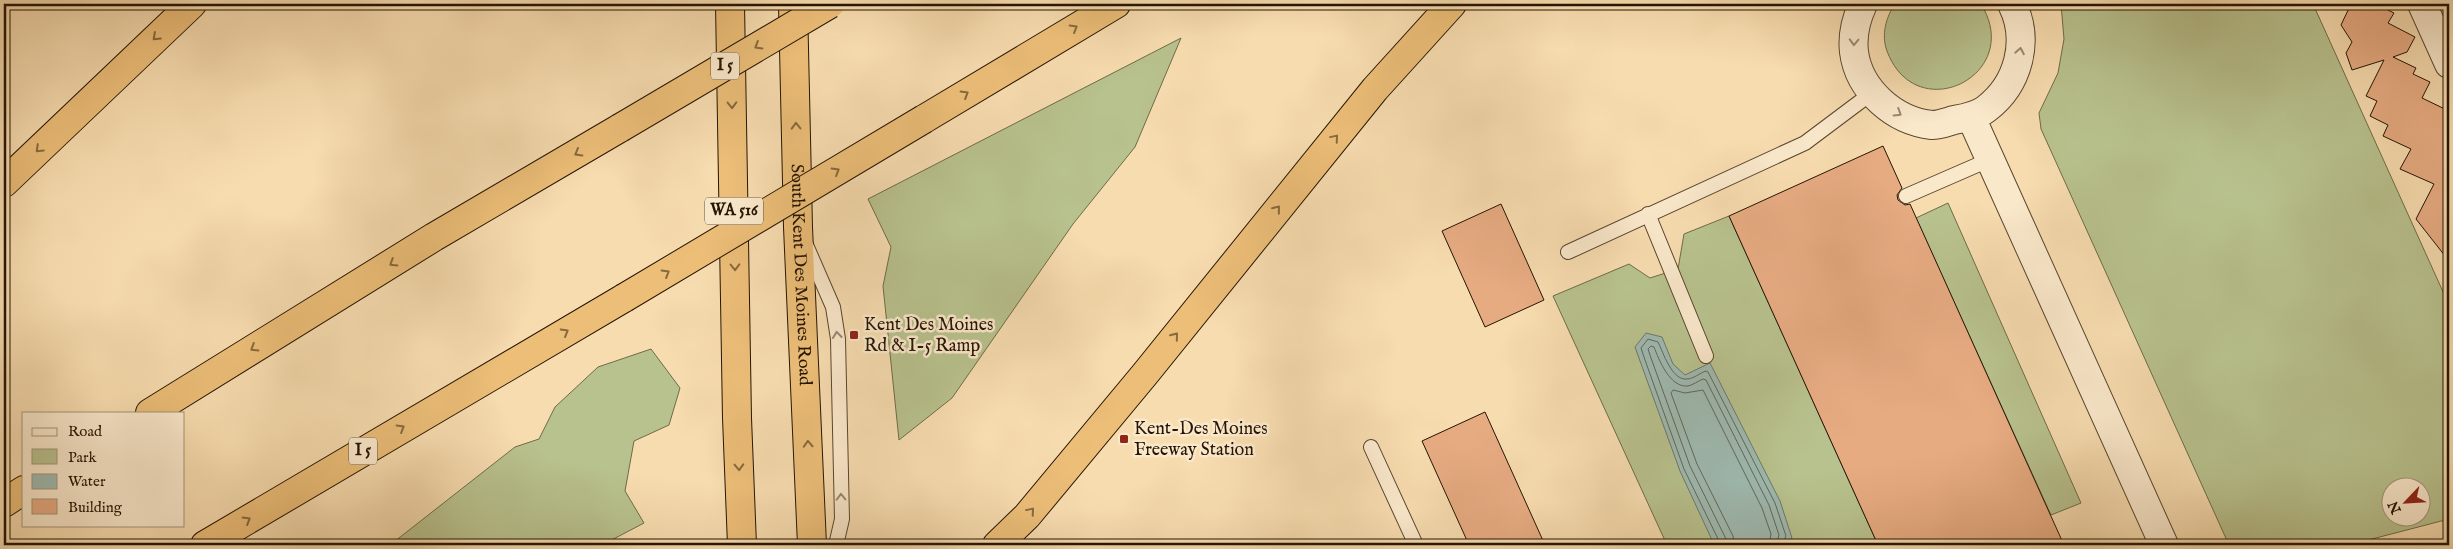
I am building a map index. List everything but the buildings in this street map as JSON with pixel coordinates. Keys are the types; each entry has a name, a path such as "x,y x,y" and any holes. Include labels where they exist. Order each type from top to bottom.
{"highway":[{"path":"4,183 192,4"},
{"name":"WA 516","path":"730,4 737,418 742,545"},
{"name":"South Kent Des Moines Road","path":"793,4 798,227 812,545"},
{"name":"I 5","path":"152,412 434,238 830,4"},
{"name":"I 5","path":"205,545 624,298 1116,4"},
{"path":"997,545 1027,516 1145,374 1357,110 1452,4"}],"street":[{"path":"1862,4 1855,23 1854,52 1863,80 1881,103 1905,118 1933,125 1971,117 1986,110 2005,91 2017,68 2022,42 2018,16 2012,4"},
{"path":"2422,4 2449,64"},
{"path":"1971,117 2164,545"}],"lane":[{"path":"1568,252 1805,143 1873,92"},
{"path":"1906,196 1991,159"},
{"path":"1648,214 1706,356"},
{"path":"798,227 833,307 838,339 842,519 836,545"},
{"path":"1371,447 1416,545"}],"green space":[{"path":"1895,4 1981,4 1991,30 1989,52 1978,71 1961,83 1941,89 1920,87 1901,74 1887,51 1884,39 1887,20"},
{"path":"2061,4 2313,4 2449,305 2449,519 2430,524 2430,476 2380,476 2380,526 2422,526 2349,545 2229,545 2041,129 2039,113 2058,73 2064,39"},
{"path":"1181,38 1135,147 1073,224 952,398 899,440 883,286 891,247 868,199"},
{"path":"1948,203 2081,503 2051,515 1916,218"},
{"path":"1729,216 1878,545 1667,545 1553,296 1629,264 1650,278 1678,269 1684,234"},
{"path":"651,349 680,388 669,425 634,441 625,491 644,523 602,545 390,545 515,447 539,439 555,407 598,367"}],"water":[{"path":"1646,333 1662,337 1673,364 1685,375 1710,363 1780,501 1792,538 1786,545 1717,545 1712,540 1680,471 1635,347"}],"place":[{"name":"Kent Des Moines Rd & I-5 Ramp","path":"854,335"},
{"name":"Kent-Des Moines Freeway Station","path":"1124,439"}]}
